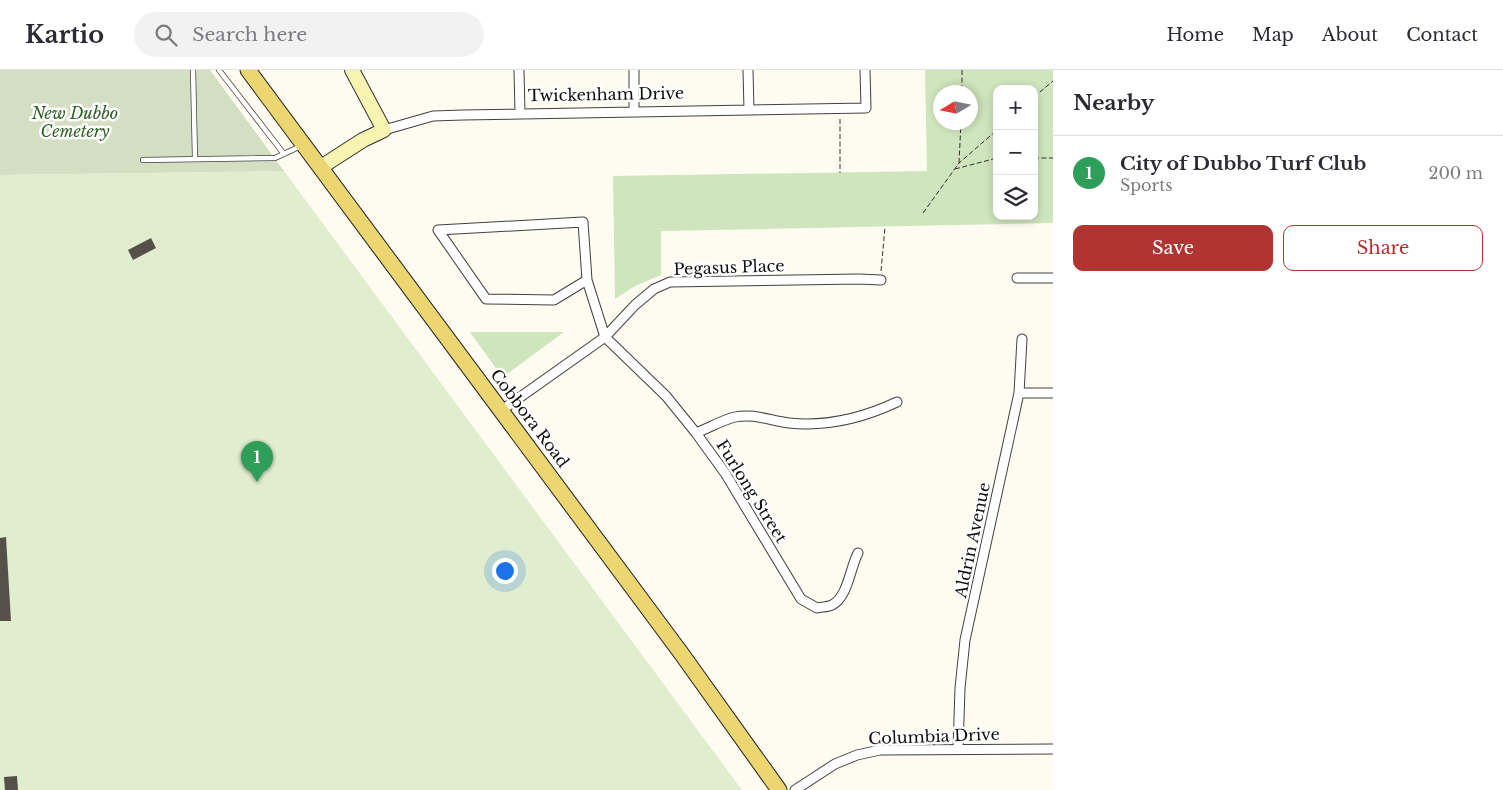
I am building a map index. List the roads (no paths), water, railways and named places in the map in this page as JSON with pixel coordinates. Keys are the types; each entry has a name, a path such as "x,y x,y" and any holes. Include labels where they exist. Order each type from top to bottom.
{"main road":[{"name":"Cobbora Road","path":"248,70 502,410 681,653 779,790"}],"street":[{"path":"352,70 384,130"},
{"path":"519,70 520,113"},
{"path":"634,70 634,112"},
{"path":"748,70 748,110"},
{"name":"Twickenham Drive","path":"321,167 363,140 384,130 433,116 866,108 865,70"},
{"path":"587,280 554,300 486,299 438,230 583,222 587,280 605,337"},
{"path":"1017,278 1053,278"},
{"name":"Pegasus Place","path":"502,410 605,337 654,288 670,282 881,280"},
{"name":"Furlong Street","path":"605,337 666,396 696,433 725,473 801,599 817,608 832,605 843,596 858,553"},
{"name":"Aldrin Avenue","path":"958,749 960,688 966,640 1019,393 1022,339"},
{"path":"1019,393 1053,393"},
{"path":"696,433 736,417 757,416 788,423 812,424 852,419 897,402"},
{"name":"Columbia Drive","path":"795,790 835,764 857,754 880,750 1053,749"}],"lane":[{"path":"193,70 195,158"},
{"path":"219,70 284,154"},
{"path":"144,160 275,158 304,144"}],"place":[{"name":"City of Dubbo Turf Club","path":"257,482"}],"park label":[{"name":"New Dubbo Cemetery","path":"75,122"}]}
